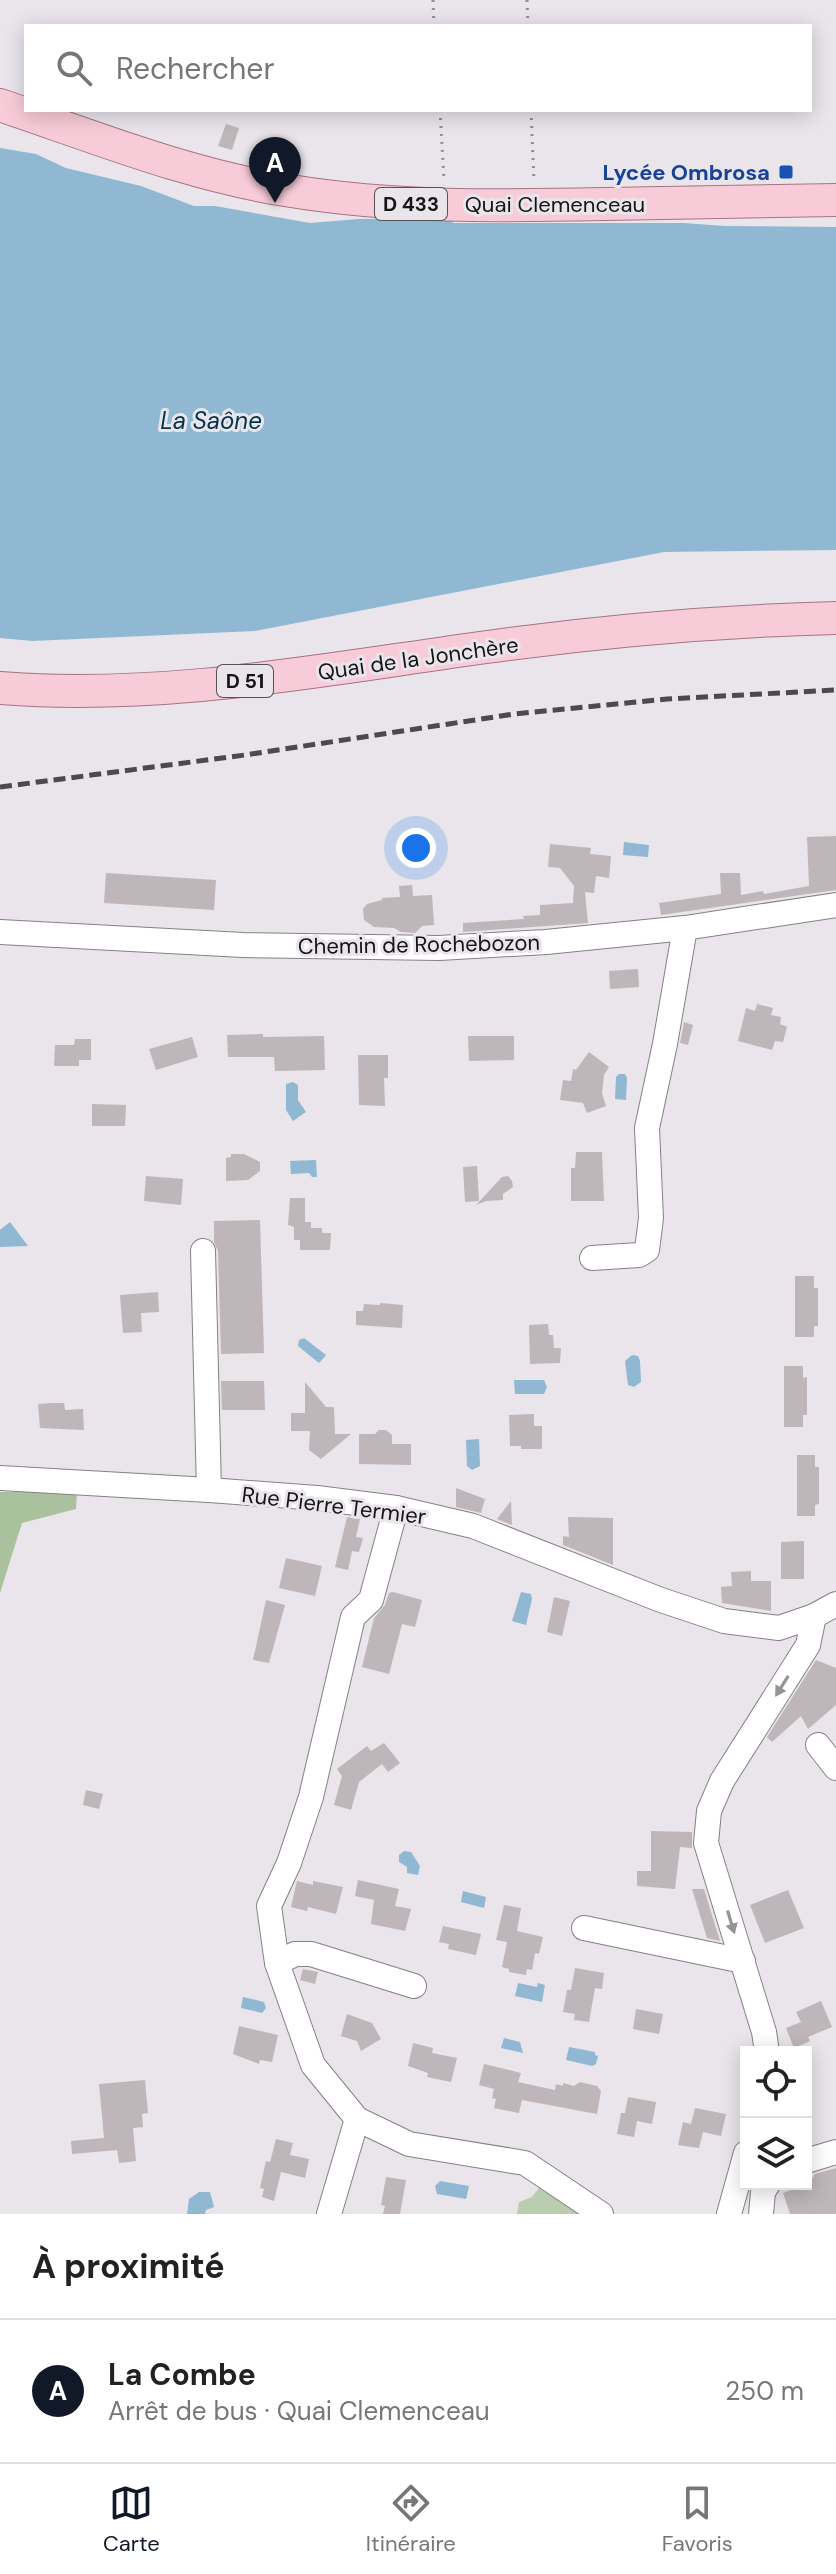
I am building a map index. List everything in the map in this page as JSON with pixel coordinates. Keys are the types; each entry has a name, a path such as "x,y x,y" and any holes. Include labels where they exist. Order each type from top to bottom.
{"main road":[{"path":"0,92 24,100"},
{"name":"Quai Clemenceau","path":"0,105 180,165 360,200 536,206 836,200"},
{"name":"Quai Clemenceau","path":"57,112 261,181 445,192 836,188"},
{"name":"Quai de la Jonchère","path":"0,688 84,690 219,684 621,630 756,620 836,618"}],"street":[{"name":"Chemin de Rochebozon","path":"0,932 243,945 439,948 546,942 685,928 836,905"},
{"path":"592,1258 639,1255 647,1250 651,1218 647,1128 685,928"},
{"path":"203,1251 209,1490"},
{"name":"Rue Pierre Termier","path":"0,1478 317,1498 396,1508 473,1526 661,1600 724,1621 779,1628 814,1616 836,1604"},
{"path":"396,1508 371,1600 353,1617 311,1797 289,1863 269,1906 277,1963 313,2065 357,2119 409,2144 525,2163 601,2214"},
{"path":"766,2046 706,1843 709,1811 722,1781 808,1645 814,1616"},
{"path":"818,1745 836,1768"},
{"path":"584,1928 743,1961"},
{"path":"277,1963 295,1954 311,1954 414,1986"},
{"path":"329,2214 357,2119"},
{"path":"812,2159 836,2152"},
{"path":"729,2214 740,2175"},
{"path":"761,2214 764,2190"}],"path":[{"path":"433,0 434,24"},
{"path":"527,0 528,24"},
{"path":"440,112 445,192"},
{"path":"531,112 534,192"}],"green space":[{"path":"0,1492 77,1492 76,1509 22,1523 0,1593"},
{"path":"539,2188 580,2214 517,2214 519,2202 532,2197"}],"water":[{"name":"La Saône","path":"0,148 36,154 66,168 141,186 194,206 215,206 310,223 452,218 453,223 684,223 836,227 836,550 664,552 255,631 32,641 0,638"},
{"path":"624,842 649,845 648,857 623,855"},
{"path":"625,1074 627,1078 626,1100 615,1099 616,1077"},
{"path":"293,1082 298,1085 298,1100 306,1112 293,1121 286,1110 286,1084"},
{"path":"316,1160 317,1177 309,1173 291,1174 290,1161"},
{"path":"10,1222 28,1246 0,1247 0,1230"},
{"path":"304,1338 326,1355 319,1363 298,1346 299,1340"},
{"path":"632,1355 638,1356 640,1361 641,1382 634,1387 628,1385 625,1361"},
{"path":"514,1380 544,1380 547,1387 544,1394 515,1394"},
{"path":"479,1439 480,1466 472,1470 467,1466 466,1440"},
{"path":"521,1592 531,1594 532,1599 526,1625 512,1621"},
{"path":"404,1851 411,1852 420,1866 418,1875 407,1873 407,1867 399,1862 399,1855"},
{"path":"463,1891 486,1897 484,1908 461,1902"},
{"path":"518,1983 537,1987 538,1983 545,1985 542,2002 515,1996"},
{"path":"243,1997 264,2002 266,2008 262,2013 241,2008"},
{"path":"504,2038 520,2042 523,2053 501,2048"},
{"path":"569,2047 595,2052 598,2056 596,2064 592,2066 566,2060"},
{"path":"440,2181 469,2186 466,2199 437,2194 435,2186"},
{"path":"199,2192 210,2192 214,2207 206,2210 205,2214 187,2214 189,2199"}],"building":[{"path":"226,124 239,128 232,150 218,146"},
{"path":"836,836 836,890 661,915 659,903 721,894 720,873 740,873 741,895 809,886 807,837"},
{"path":"550,844 591,848 590,854 611,856 609,878 596,876 594,893 585,892 588,923 463,932 463,923 524,919 523,916 540,915 540,905 573,903 574,886 560,868 548,867"},
{"path":"106,873 216,880 214,910 104,903"},
{"path":"412,885 413,896 432,895 434,925 422,926 415,933 401,932 394,928 374,927 364,920 363,909 367,904 382,898 400,897 399,886"},
{"path":"638,969 639,987 610,989 609,971"},
{"path":"757,1004 773,1008 771,1015 781,1017 780,1024 787,1027 783,1042 775,1041 772,1050 738,1041 746,1008 755,1011"},
{"path":"684,1022 693,1025 688,1045 680,1043"},
{"path":"263,1034 263,1037 324,1036 325,1070 275,1071 274,1057 228,1057 227,1035"},
{"path":"468,1036 514,1036 514,1060 469,1061"},
{"path":"192,1037 198,1057 156,1070 149,1049"},
{"path":"75,1039 91,1039 91,1060 79,1060 79,1066 54,1066 55,1045 74,1045"},
{"path":"589,1052 609,1067 604,1075 602,1093 606,1106 587,1113 583,1103 560,1100 563,1080 571,1081 573,1069 576,1070"},
{"path":"358,1055 388,1055 388,1078 384,1078 385,1106 359,1105"},
{"path":"92,1104 126,1105 125,1126 92,1126"},
{"path":"576,1152 602,1152 604,1201 571,1201 571,1168 575,1168"},
{"path":"231,1154 244,1154 260,1162 260,1171 248,1180 226,1181 226,1158"},
{"path":"477,1166 479,1201 465,1202 463,1167"},
{"path":"146,1176 183,1179 181,1205 144,1201"},
{"path":"508,1176 513,1187 503,1194 503,1200 476,1205 502,1177"},
{"path":"290,1198 305,1198 305,1222 311,1222 311,1228 322,1228 322,1233 331,1233 330,1250 300,1250 300,1240 294,1240 294,1227 288,1225"},
{"path":"260,1220 264,1353 221,1354 218,1251 214,1242 214,1221"},
{"path":"795,1276 814,1276 814,1288 818,1288 818,1326 814,1326 814,1337 795,1337"},
{"path":"158,1292 159,1312 141,1313 142,1332 123,1333 120,1295"},
{"path":"364,1304 403,1305 402,1328 356,1325 356,1311 363,1311"},
{"path":"548,1324 554,1348 561,1348 560,1363 530,1364 529,1325"},
{"path":"784,1366 803,1366 803,1378 807,1377 807,1415 803,1415 803,1427 784,1427"},
{"path":"221,1381 264,1381 265,1410 222,1410"},
{"path":"305,1382 326,1407 334,1407 335,1434 351,1434 321,1459 309,1450 310,1431 291,1431 291,1413 305,1413"},
{"path":"64,1403 65,1410 83,1409 84,1430 40,1428 38,1404"},
{"path":"534,1414 534,1426 542,1426 542,1449 510,1446 509,1415"},
{"path":"386,1430 392,1435 392,1444 411,1444 411,1465 359,1464 359,1434 375,1434"},
{"path":"797,1455 815,1455 815,1467 819,1467 819,1504 815,1505 815,1516 797,1516"},
{"path":"456,1488 485,1499 481,1513 456,1507"},
{"path":"511,1501 512,1525 497,1519"},
{"path":"347,1517 360,1519 356,1537 363,1538 359,1552 352,1551 348,1570 335,1567"},
{"path":"568,1517 613,1518 613,1565 563,1545 563,1536 569,1537"},
{"path":"804,1541 804,1579 781,1579 781,1542"},
{"path":"286,1558 322,1566 315,1596 279,1588"},
{"path":"751,1571 751,1581 771,1581 771,1611 722,1603 721,1587 732,1586 731,1572"},
{"path":"389,1593 422,1600 415,1627 402,1624 389,1674 362,1667 374,1618 385,1605"},
{"path":"554,1597 570,1601 562,1636 547,1632"},
{"path":"266,1600 285,1605 269,1663 253,1660"},
{"path":"816,1660 836,1668 836,1705 808,1729 801,1716 772,1742 767,1737"},
{"path":"384,1743 400,1763 388,1772 382,1764 359,1782 351,1810 334,1805 342,1776 337,1769 367,1746 371,1751"},
{"path":"86,1790 103,1794 99,1809 83,1805"},
{"path":"651,1831 692,1832 692,1848 680,1847 675,1889 637,1886 637,1871 651,1871"},
{"path":"358,1880 399,1889 395,1906 411,1909 405,1931 371,1924 374,1900 355,1896"},
{"path":"297,1881 343,1887 336,1914 308,1907 307,1911 291,1907"},
{"path":"692,1889 704,1889 720,1941 707,1938"},
{"path":"788,1890 804,1928 765,1943 750,1905"},
{"path":"504,1905 521,1908 517,1931 543,1937 539,1954 535,1953 532,1970 527,1969 526,1975 509,1972 509,1969 502,1967 507,1942 496,1940"},
{"path":"443,1926 481,1934 476,1955 448,1949 449,1944 439,1942"},
{"path":"575,1968 604,1973 602,1989 595,1988 589,2022 574,2020 575,2014 563,2012"},
{"path":"303,1969 318,1972 315,1984 300,1980"},
{"path":"821,2001 832,2027 808,2037 810,2041 793,2046 786,2028 801,2022 796,2012"},
{"path":"636,2009 663,2014 659,2034 633,2029"},
{"path":"347,2014 372,2023 381,2039 361,2051 357,2041 341,2036"},
{"path":"239,2026 278,2035 272,2062 260,2060 259,2064 233,2054"},
{"path":"413,2043 433,2048 432,2053 457,2058 451,2082 427,2077 428,2073 408,2066"},
{"path":"484,2064 521,2073 518,2082 555,2090 556,2084 563,2086 563,2083 574,2086 580,2082 597,2086 601,2091 597,2114 522,2100 519,2113 494,2108 494,2089 479,2085"},
{"path":"145,2080 148,2113 142,2114 143,2127 133,2128 136,2161 119,2163 117,2150 72,2154 71,2141 104,2138 99,2084"},
{"path":"628,2097 656,2102 652,2124 637,2121 634,2137 617,2134"},
{"path":"695,2108 726,2114 721,2136 703,2132 699,2148 678,2145 683,2122 691,2124"},
{"path":"276,2139 293,2143 290,2155 309,2159 305,2178 281,2172 274,2201 262,2197 264,2189 260,2188 266,2161 270,2162"},
{"path":"836,2168 836,2214 790,2214 783,2193 812,2190 815,2174"},
{"path":"386,2177 406,2180 400,2214 383,2214 385,2206 381,2205"}],"railway":[{"path":"0,787 245,755 514,714 667,699 836,690"}],"place":[{"name":"Lycée Ombrosa","path":"786,172"},
{"name":"La Combe","path":"275,203"}]}
